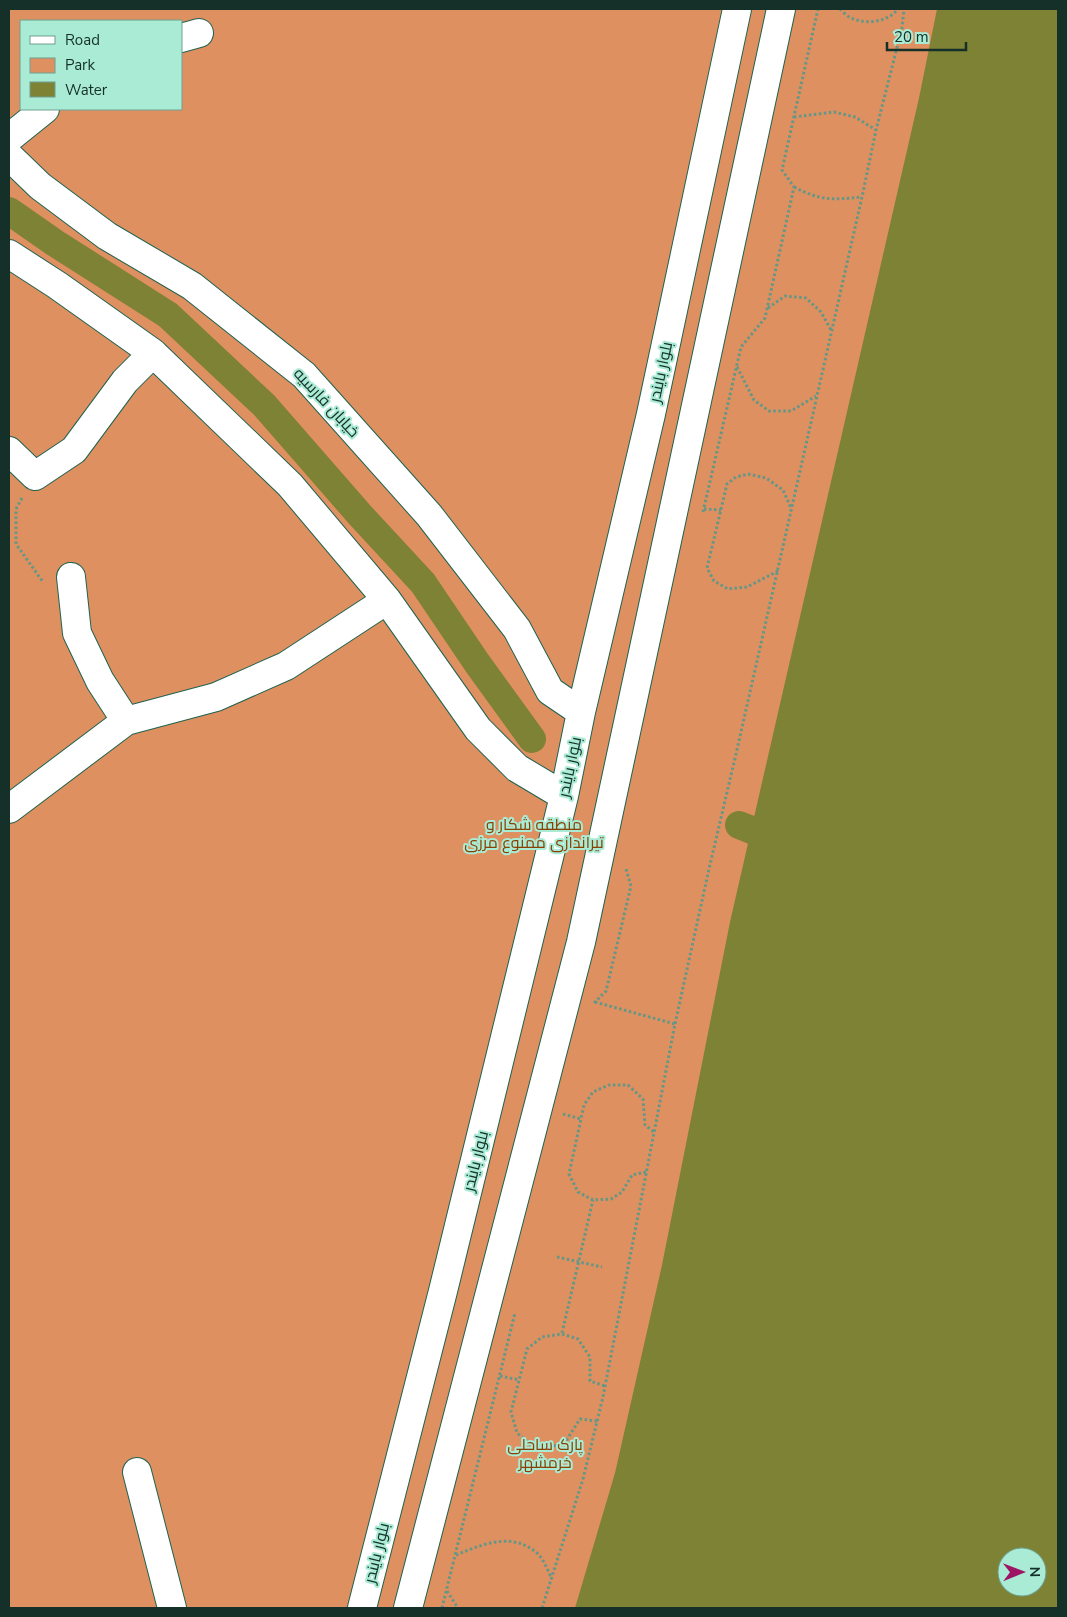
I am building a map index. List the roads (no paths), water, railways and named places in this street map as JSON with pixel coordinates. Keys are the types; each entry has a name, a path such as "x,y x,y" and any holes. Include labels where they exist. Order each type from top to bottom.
{"street":[{"name":"بلوار بایندر","path":"362,1608 443,1291 564,796 581,712 651,414 737,9"},
{"path":"408,1608 581,942 780,9"},
{"path":"9,138 44,110"},
{"name":"خیابان فارسیه","path":"9,156 40,186 107,236 192,286 304,375 429,515 517,629 550,692 581,712"},
{"path":"9,254 154,353 290,485 387,600 478,729 517,768 564,796"},
{"path":"9,451 35,476 74,450 124,381 154,353"},
{"path":"71,578 77,633 100,681 126,721"},
{"path":"9,809 126,721 216,697 286,666 387,600"},
{"path":"137,1472 172,1608"}],"water":[{"path":"937,9 1058,9 1058,1608 575,1608 615,1473 662,1265 730,922 919,98"}],"waterway":[{"path":"9,211 55,243 168,315 264,405 360,515 423,583 477,663 532,739"},
{"path":"739,825 787,844"}],"park label":[{"name":"منطقه شکار و تیراندازی ممنوع مرزی","path":"534,833"},
{"name":"پارک ساحلی خرمشهر","path":"545,1453"}]}
